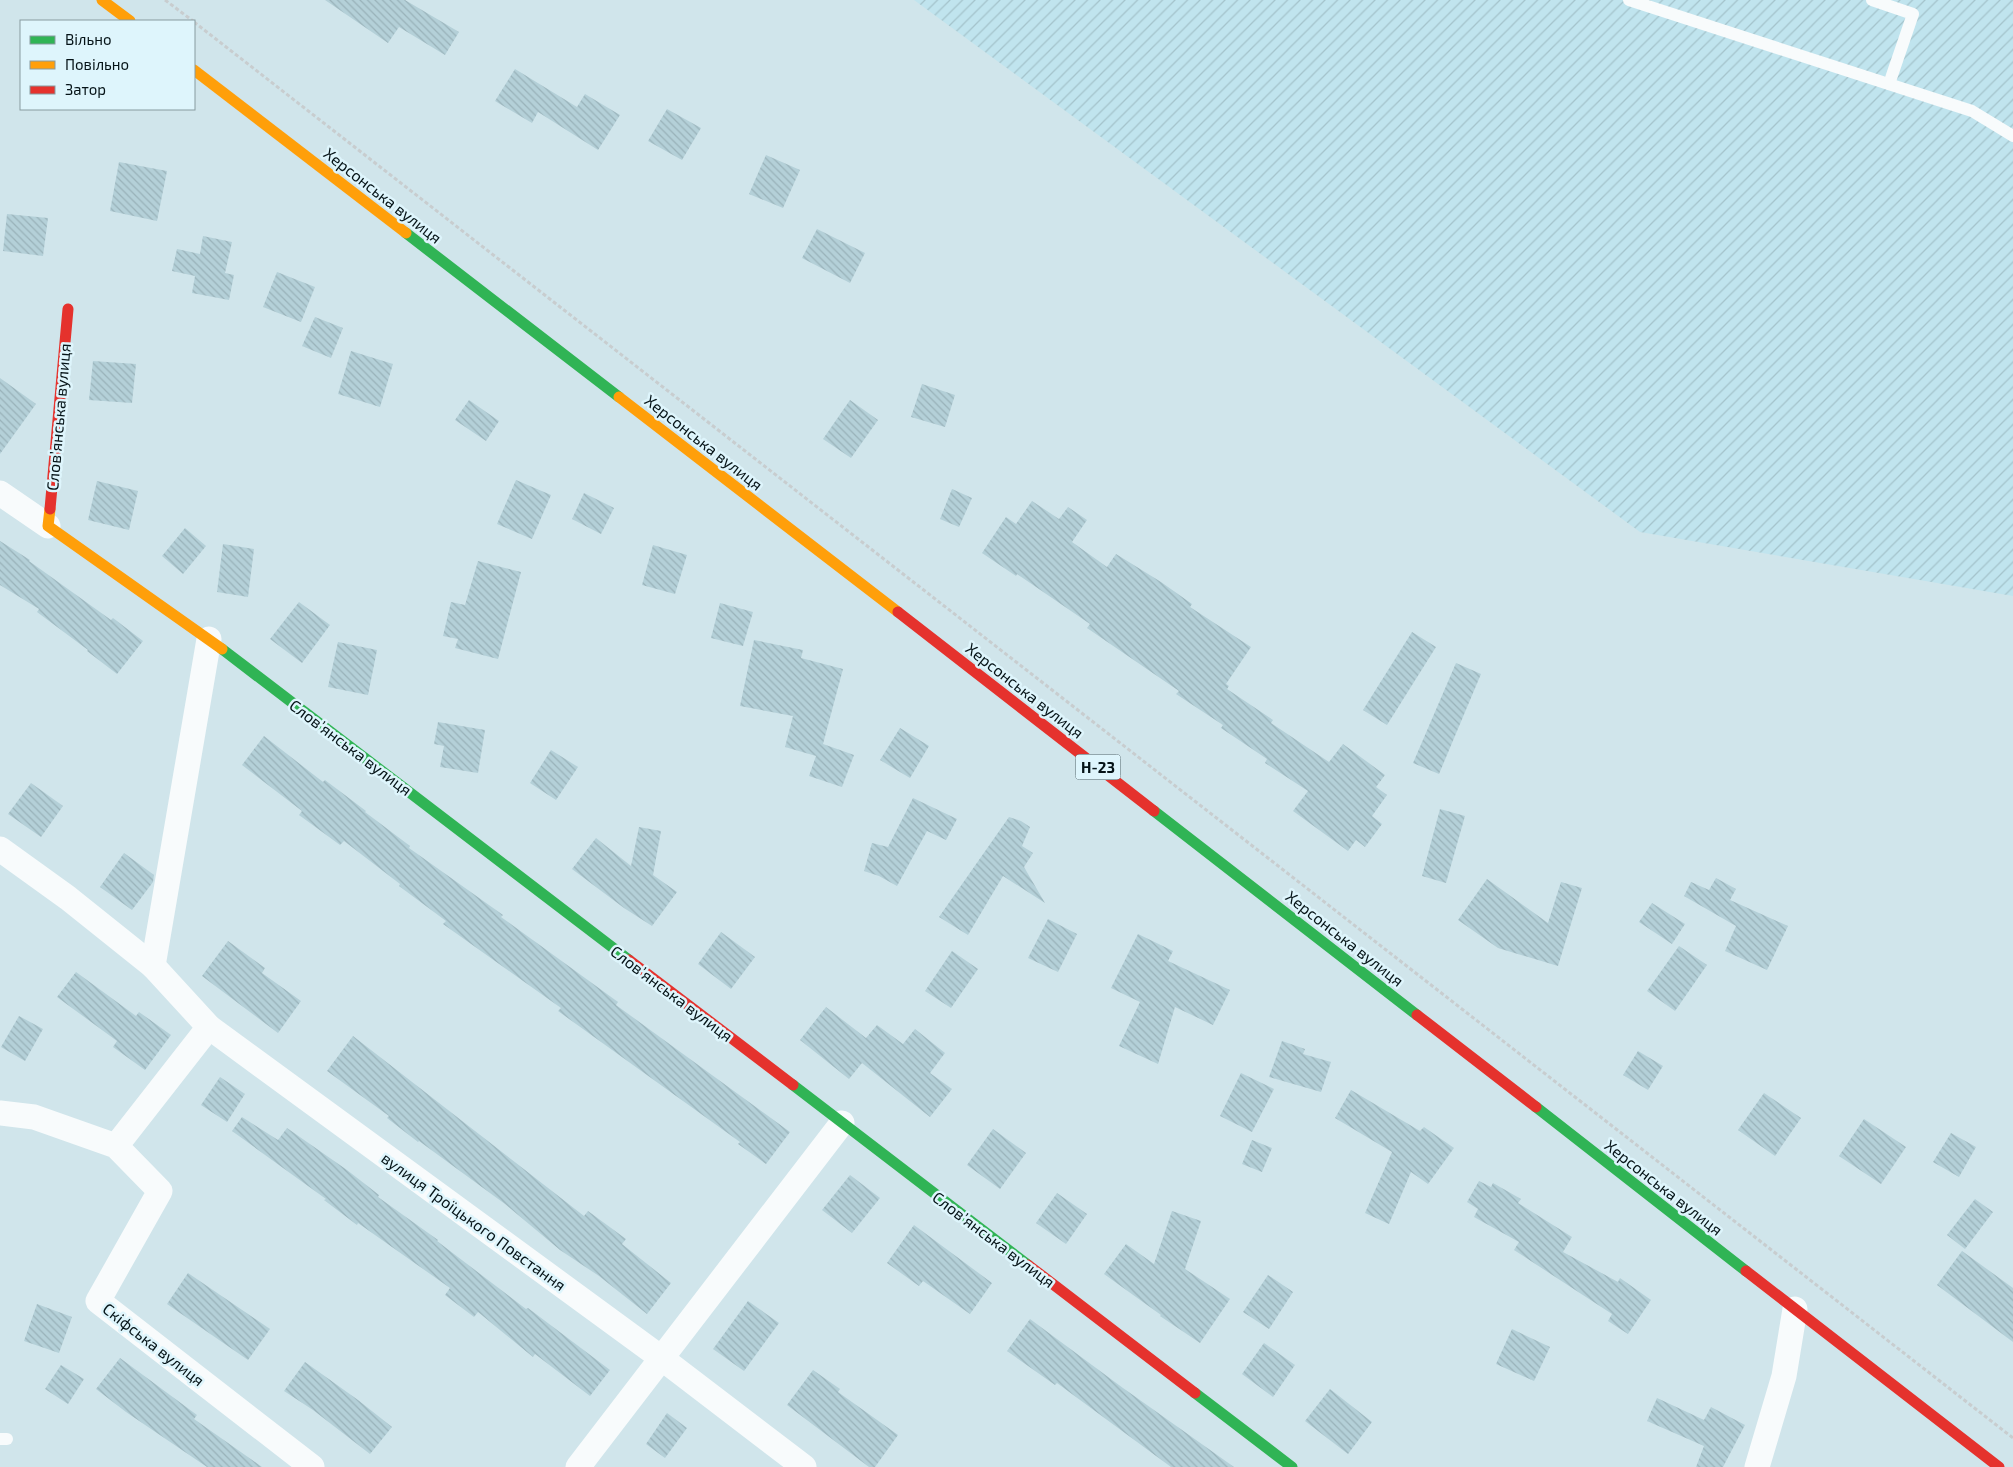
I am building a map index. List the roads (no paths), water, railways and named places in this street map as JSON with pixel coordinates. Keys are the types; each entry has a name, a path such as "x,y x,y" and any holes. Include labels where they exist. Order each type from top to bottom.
{"main road":[{"path":"102,0 129,20"},
{"name":"Херсонська вулиця","path":"195,71 782,522 1999,1467"},
{"name":"Словʼянська вулиця","path":"68,309 48,526 209,639 1292,1467"}],"street":[{"name":"Словʼянська вулиця","path":"0,493 48,526"},
{"path":"153,966 209,639"},
{"name":"вулиця Троїцького Повстання","path":"0,849 68,898 153,966 209,1027 660,1358 804,1467"},
{"path":"116,1146 209,1027"},
{"name":"Скіфська вулиця","path":"0,1113 34,1118 116,1146 160,1191 98,1301 312,1467"},
{"path":"578,1467 842,1123"},
{"path":"1757,1467 1784,1376 1795,1309"}],"lane":[{"path":"1628,0 1972,110 2013,136"},
{"path":"1872,0 1913,14 1890,84"}]}
